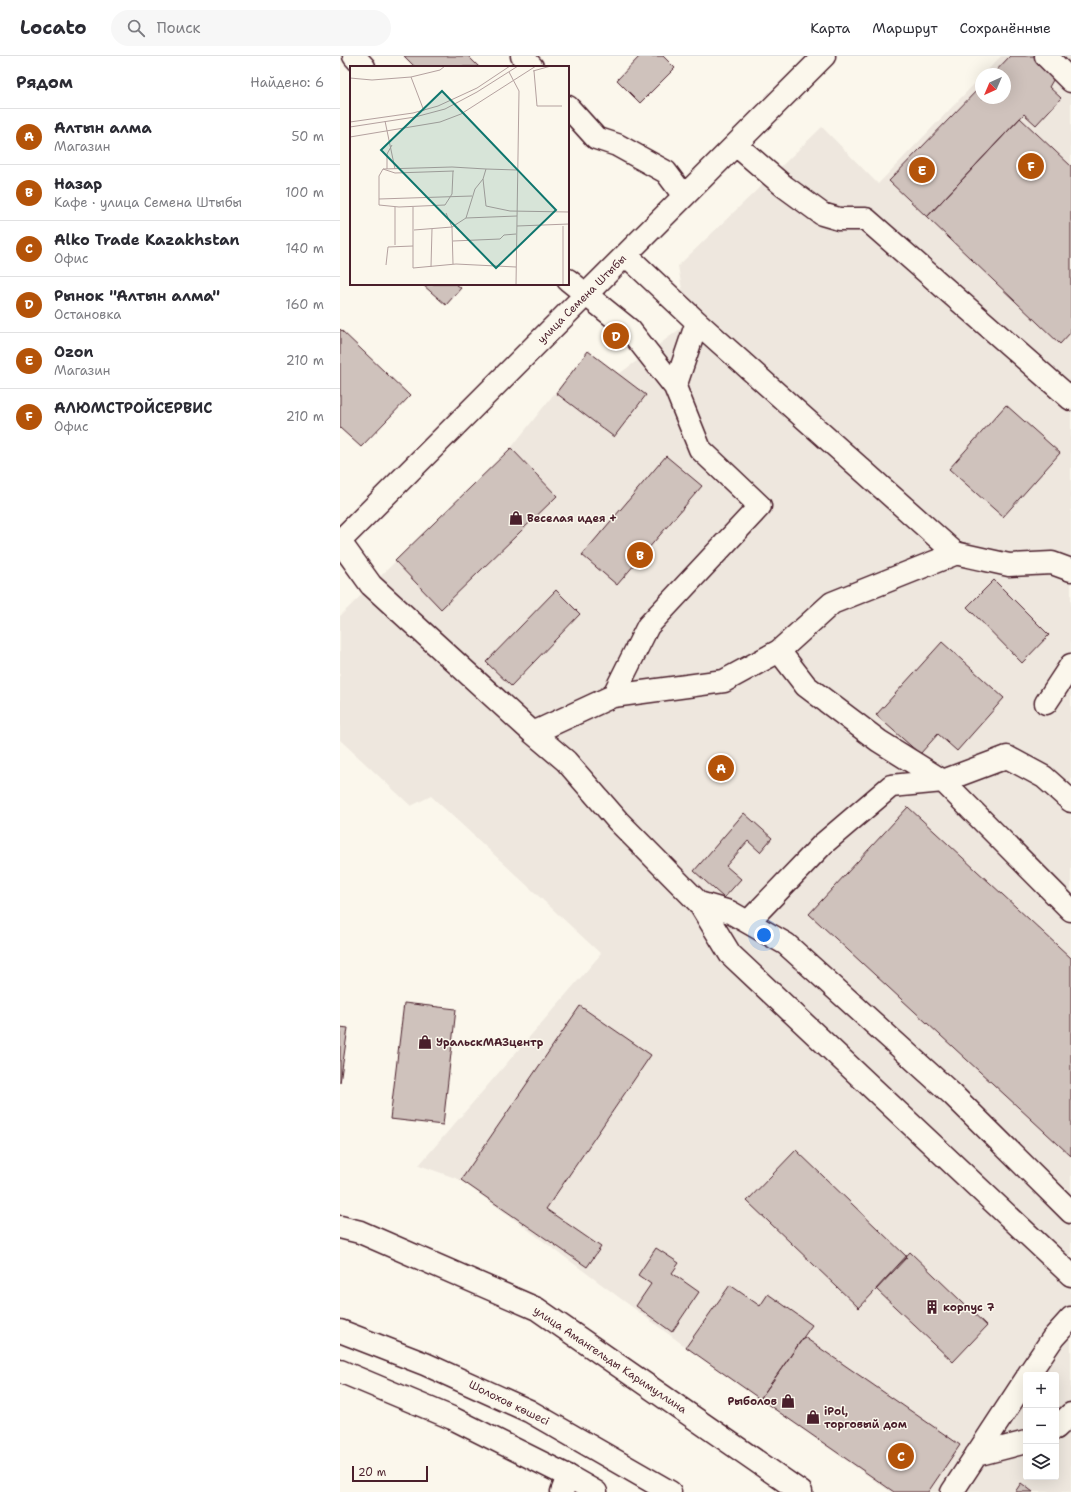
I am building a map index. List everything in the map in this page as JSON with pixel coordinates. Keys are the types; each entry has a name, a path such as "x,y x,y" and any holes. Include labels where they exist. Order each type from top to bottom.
{"main road":[{"path":"354,56 363,66"},
{"path":"522,56 531,66"},
{"name":"улица Семена Штыбы","path":"340,542 824,56"},
{"path":"1046,56 1071,81"},
{"path":"569,108 596,138 617,144 666,172 684,196"},
{"path":"736,145 785,187 822,214 839,219 866,219 1071,399"},
{"path":"626,255 697,322 956,553 1009,565 1052,564 1071,570"},
{"path":"569,281 630,330 675,387 700,449 760,506 648,626 613,696"},
{"path":"675,387 697,322"},
{"path":"340,542 371,585 533,733 566,761 618,821 699,903 730,954 1071,1275"},
{"path":"533,733 613,696 724,680 779,651 832,603 956,553"},
{"path":"779,651 806,686 879,741 943,781 1071,910"},
{"path":"1046,703 1071,665"},
{"path":"749,921 823,844 890,786 943,781 1007,757 1044,777 1071,801"},
{"path":"699,903 730,912 749,921 792,949 953,1095 1071,1212"},
{"name":"улица Амангельды Каримуллина","path":"340,1226 360,1232 537,1309 801,1492"},
{"path":"1030,1372 1053,1338 1071,1318"},
{"name":"Шолохов көшесі","path":"340,1331 425,1364 529,1411 670,1492"},
{"path":"340,1372 452,1418 565,1484 596,1492"},
{"path":"952,1492 1023,1384"},
{"path":"1059,1425 1071,1414"},
{"path":"976,1455 1023,1443"}],"shaded area":[{"path":"1001,56 1071,56 1071,1492 1033,1492 1021,1483 1014,1492 891,1492 686,1347 461,1180 419,1165 601,954 431,796 411,806 340,740 340,616 511,448 588,351 619,374 688,323 678,266 822,127 878,184 975,83 975,104 1011,104 1011,68 990,68"}],"building":[{"path":"404,56 468,56 478,66 414,66"},
{"path":"640,56 663,56 675,68 640,103 617,80"},
{"path":"1010,56 1037,56 1056,75 1049,87 1061,98 1036,125 1024,114 927,217 889,181 975,92 975,104 1011,104 1011,68 999,68"},
{"path":"1020,118 1071,166 1071,332 1060,344 927,217"},
{"path":"423,285 457,285 461,288 446,305"},
{"path":"340,329 410,396 361,447 340,428"},
{"path":"588,351 646,395 614,437 556,393"},
{"path":"1006,405 1060,453 1003,517 949,469"},
{"path":"511,448 557,496 441,609 395,561"},
{"path":"666,456 702,486 617,585 582,555"},
{"path":"994,580 1049,635 1022,663 967,607"},
{"path":"556,590 580,614 511,686 486,662"},
{"path":"942,642 1004,698 957,751 938,734 920,754 876,715"},
{"path":"908,807 1071,958 1071,1156 809,914"},
{"path":"744,813 772,838 760,852 748,841 726,866 741,879 724,898 694,871"},
{"path":"404,1003 456,1009 443,1125 390,1119"},
{"path":"580,1006 651,1055 546,1209 601,1247 587,1267 461,1180"},
{"path":"340,1027 348,1028 340,1083"},
{"path":"796,1150 907,1257 859,1308 747,1201"},
{"path":"656,1248 679,1263 672,1273 699,1292 672,1332 636,1306 651,1284 638,1275"},
{"name":"корпус 7","path":"910,1252 987,1326 953,1362 876,1289"},
{"path":"730,1285 760,1306 768,1294 812,1325 760,1399 686,1347"},
{"path":"804,1337 960,1445 928,1492 894,1492 760,1399"},
{"path":"1021,1483 1033,1492 1015,1492"}],"place":[{"name":"АЛЮМСТРОЙСЕРВИС","path":"1031,166"},
{"name":"Ozon","path":"922,170"},
{"name":"Рынок \"Алтын алма\"","path":"616,336"},
{"name":"Веселая идея +","path":"516,518"},
{"name":"Назар","path":"640,555"},
{"name":"Алтын алма","path":"721,768"},
{"name":"УральскМАЗцентр","path":"425,1042"},
{"name":"корпус 7","path":"932,1307"},
{"name":"Рыболов","path":"788,1401"},
{"name":"iPol, торговый дом","path":"813,1417"},
{"name":"Alko Trade Kazakhstan","path":"901,1456"}]}
